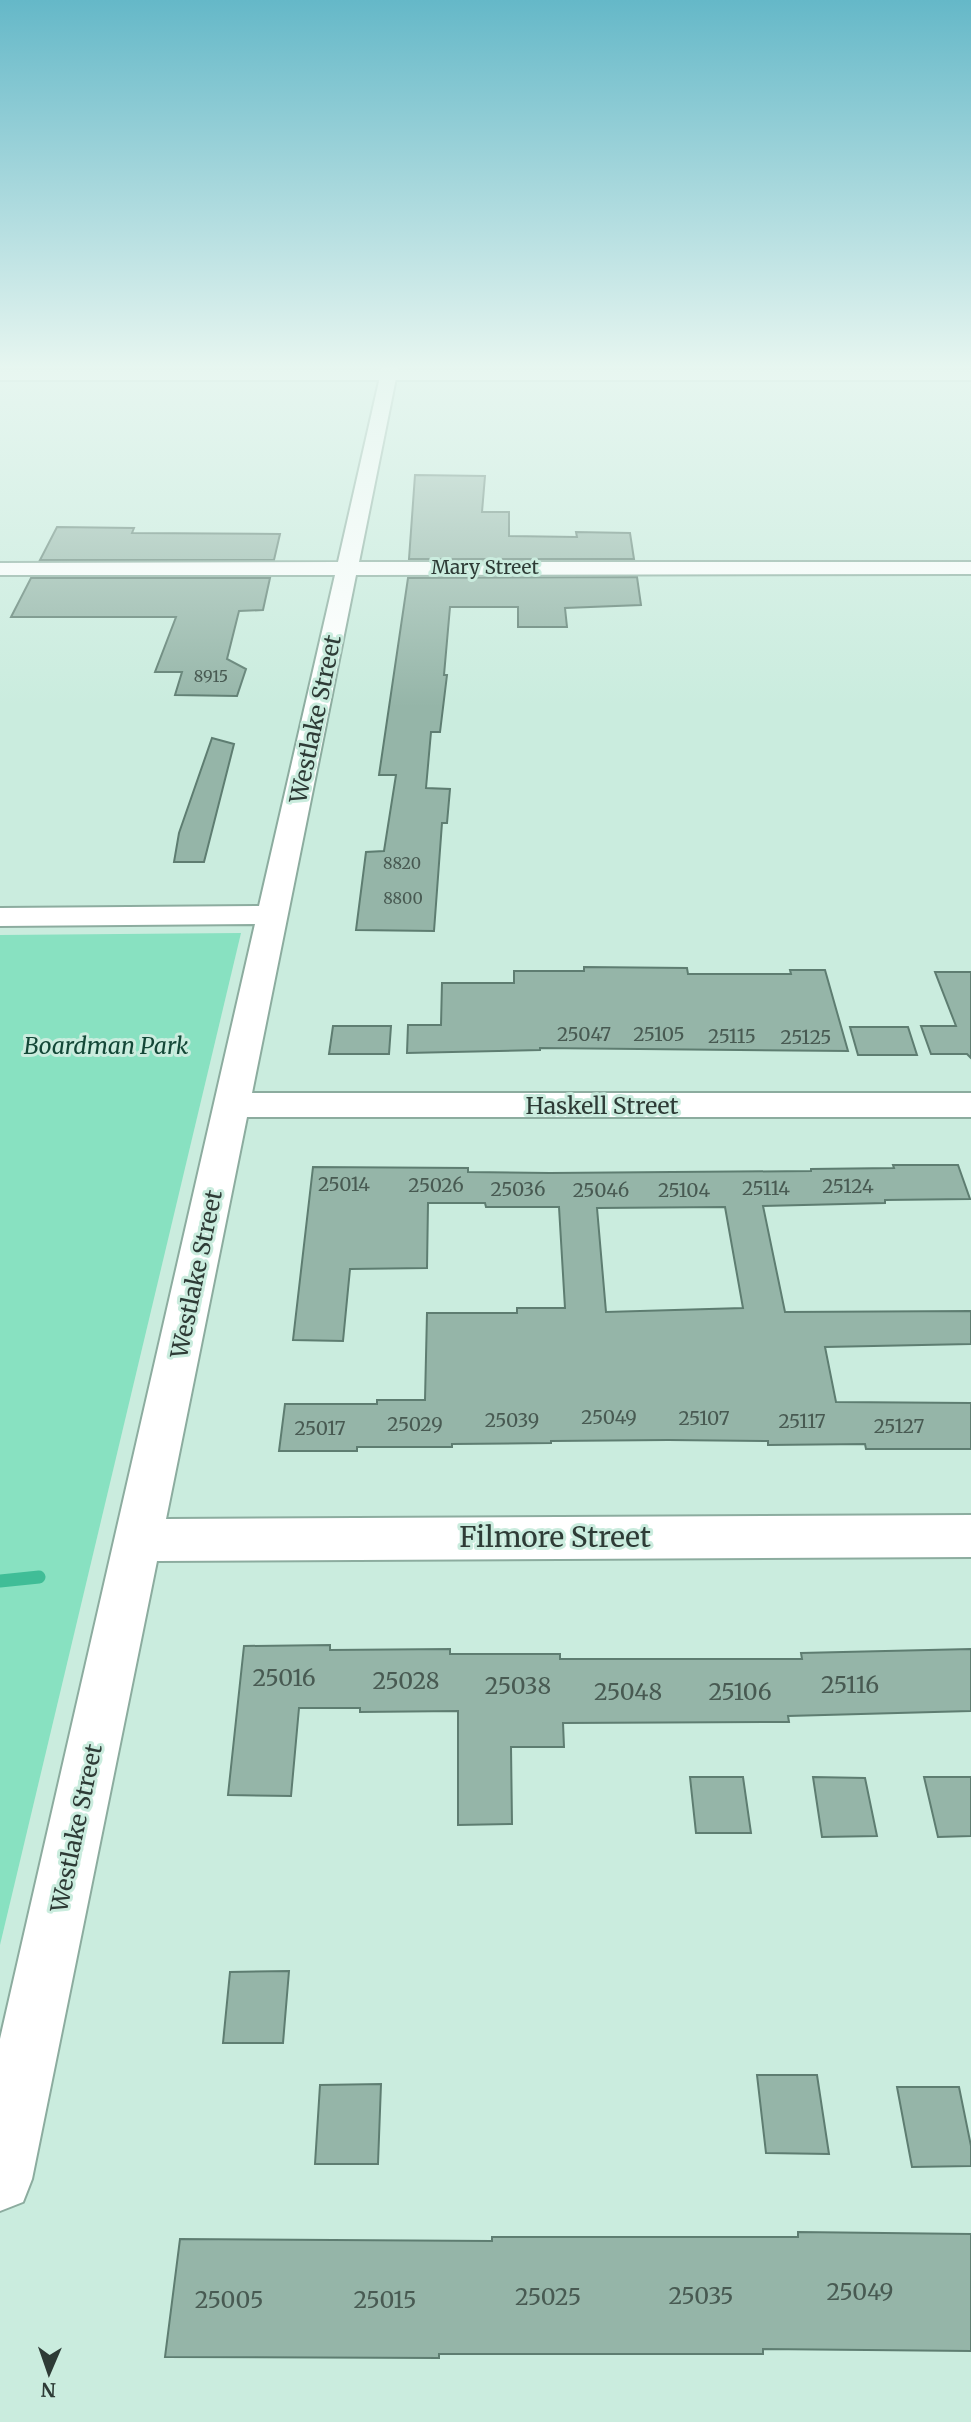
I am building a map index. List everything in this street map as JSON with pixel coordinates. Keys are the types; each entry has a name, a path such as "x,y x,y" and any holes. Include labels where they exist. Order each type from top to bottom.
{"street":[{"name":"Westlake Street","path":"0,2179 366,481"},
{"name":"Mary Street","path":"0,569 971,568"},
{"path":"0,917 273,915"},
{"name":"Haskell Street","path":"232,1105 971,1105"},
{"name":"Filmore Street","path":"139,1540 971,1536"}],"green space":[{"name":"Boardman Park","path":"241,933 0,1945 0,935"}],"building":[{"path":"415,481 485,481 482,512 509,512 509,536 577,537 576,532 630,533 634,559 409,559"},
{"path":"57,527 134,528 132,533 280,534 274,560 40,560"},
{"path":"637,577 641,605 565,608 567,627 518,627 518,607 450,607 444,675 447,675 440,732 431,732 426,788 450,789 447,823 442,823 434,931 356,930 366,852 384,851 396,775 379,775 408,578"},
{"path":"31,578 270,578 263,610 239,611 227,659 246,669 237,696 175,695 182,672 155,672 176,617 11,617"},
{"path":"212,738 234,744 204,862 174,862 179,833"},
{"path":"584,967 687,968 688,974 791,974 790,970 825,970 848,1051 540,1048 407,1053 408,1025 441,1025 442,983 514,983 514,971 584,971"},
{"path":"935,972 971,972 971,1058 967,1054 931,1054 921,1026 956,1026"},
{"path":"333,1026 391,1026 389,1054 329,1054"},
{"path":"850,1027 908,1027 917,1055 858,1055"},
{"path":"893,1165 958,1165 970,1199 763,1206 785,1312 971,1311 971,1344 825,1347 836,1402 971,1403 971,1449 866,1449 865,1444 768,1445 768,1441 668,1440 551,1441 452,1444 452,1447 357,1447 357,1451 279,1451 285,1404 377,1404 377,1400 425,1400 427,1313 517,1313 517,1308 565,1308 559,1207 486,1207 485,1203 428,1203 427,1268 350,1269 343,1341 293,1340 313,1167 468,1168 468,1172 550,1173 894,1168","holes":["725,1207 743,1308 606,1312 597,1208"]},
{"path":"330,1645 330,1650 450,1649 450,1654 560,1654 560,1659 802,1659 801,1653 971,1649 971,1711 788,1716 789,1722 563,1723 564,1747 511,1747 512,1824 458,1825 458,1711 360,1712 360,1708 299,1708 291,1796 228,1795 244,1646"},
{"path":"690,1777 743,1777 751,1833 696,1833"},
{"path":"813,1777 865,1778 877,1836 822,1837"},
{"path":"924,1777 971,1777 971,1836 938,1837"},
{"path":"289,1971 283,2043 223,2043 230,1972"},
{"path":"757,2075 817,2075 829,2154 766,2153"},
{"path":"381,2084 378,2164 315,2164 320,2085"},
{"path":"897,2087 959,2087 971,2146 971,2166 912,2167"},
{"path":"798,2232 971,2234 971,2351 763,2349 763,2354 439,2354 439,2358 165,2357 180,2239 492,2241 492,2237 798,2237"}],"waterway":[{"path":"0,1581 39,1577"}]}
